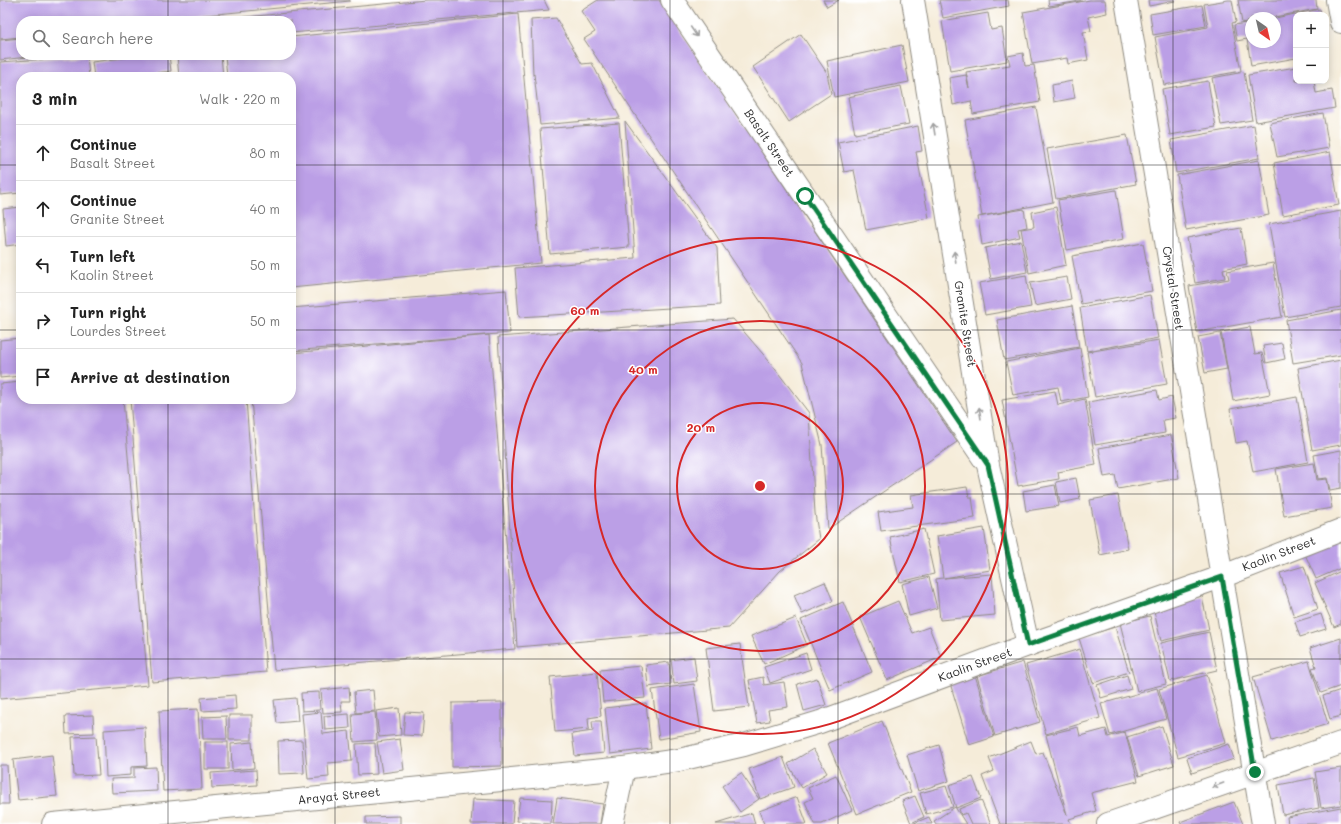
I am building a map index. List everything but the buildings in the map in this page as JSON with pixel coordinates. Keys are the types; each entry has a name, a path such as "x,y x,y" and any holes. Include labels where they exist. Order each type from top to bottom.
{"street":[{"name":"Basalt Street","path":"672,0 988,465"},
{"name":"Granite Street","path":"913,0 988,465 1028,645"},
{"name":"Crystal Street","path":"1126,0 1263,824"},
{"path":"1337,0 1341,22"},
{"name":"Kaolin Street","path":"624,768 679,760 752,743 820,722 1028,645 1222,577 1341,530"},
{"path":"1108,824 1341,743"},
{"path":"612,824 624,768"},
{"name":"Arayat Street","path":"53,824 624,768"}],"route":[{"path":"805,196 988,465 1028,645 1222,577 1255,772"}]}
